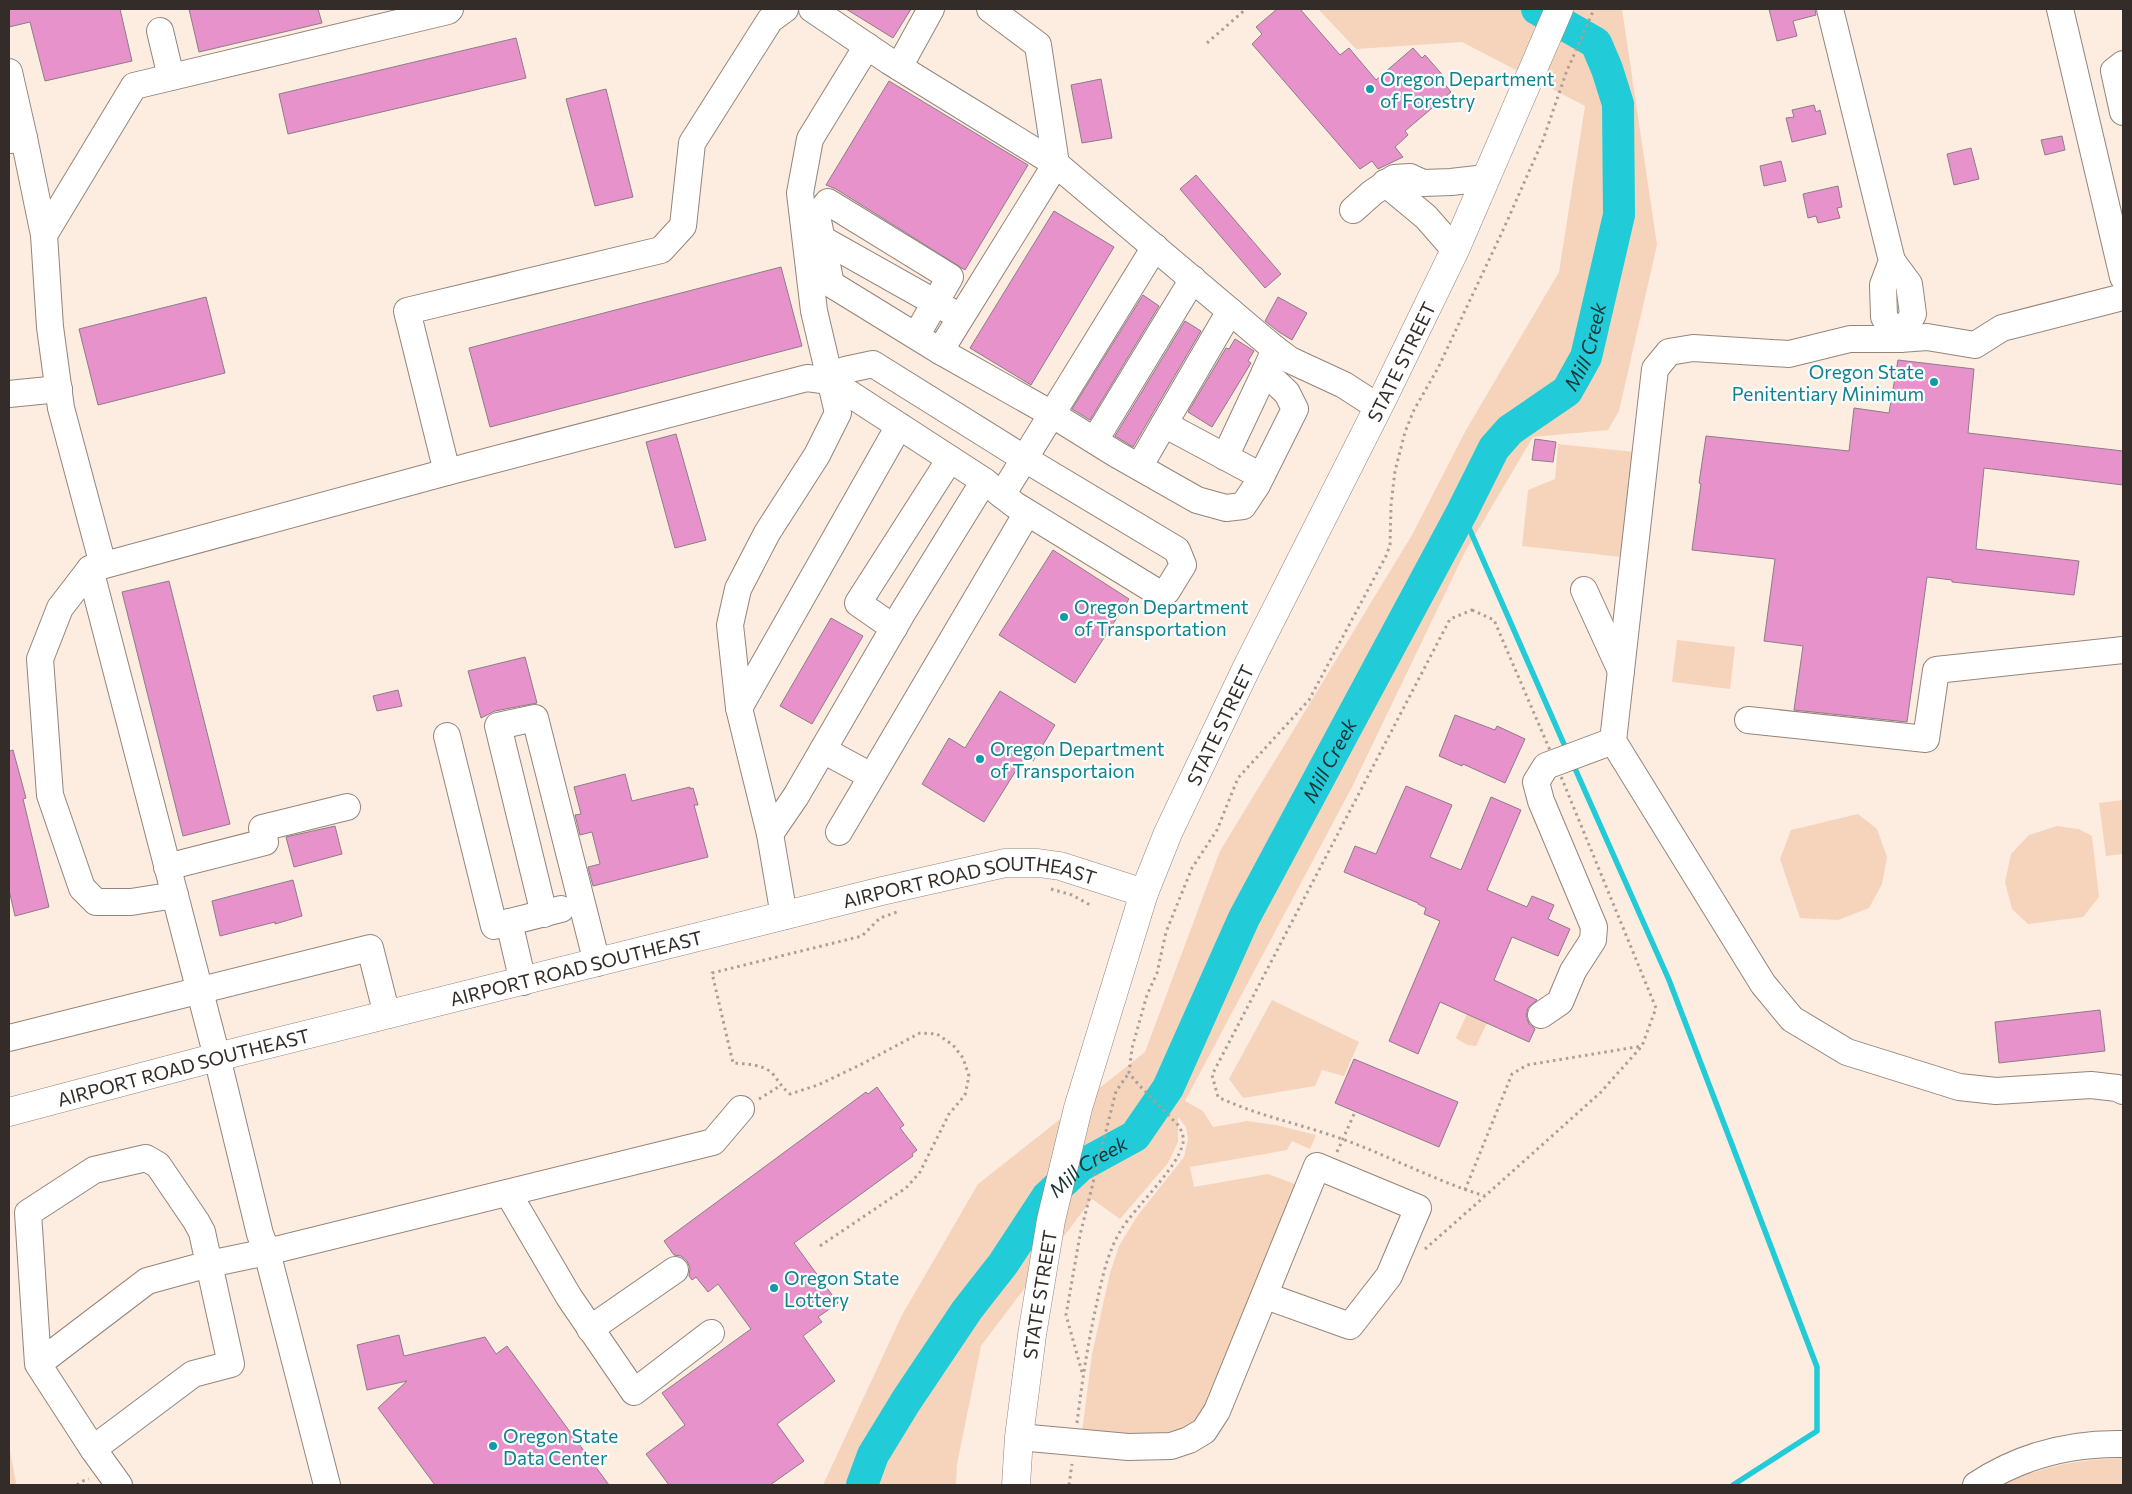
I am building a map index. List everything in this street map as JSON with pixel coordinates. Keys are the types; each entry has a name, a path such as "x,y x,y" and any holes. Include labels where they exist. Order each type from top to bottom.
{"main road":[{"name":"STATE STREET","path":"1016,1485 1019,1437 1041,1277 1052,1220 1078,1108 1144,893 1168,833 1243,675 1455,250 1559,9"},
{"name":"AIRPORT ROAD SOUTHEAST","path":"9,1112 217,1057 973,869 1013,862 1060,866 1144,893"}],"street":[{"path":"44,235 134,86 450,9"},
{"path":"448,472 407,312 661,250 683,226 692,143 770,20 785,9"},
{"path":"812,9 867,46 1056,164 1230,311 1270,361 1295,409 1261,476 1243,506 1226,508 1198,500 940,351 831,284 817,216 828,202 950,277 916,336"},
{"path":"899,66 931,9"},
{"path":"940,351 1056,164 1038,45 990,9"},
{"path":"1830,9 1892,261 1883,285 1884,317 1900,339"},
{"path":"2060,9 2123,277"},
{"path":"160,31 171,77"},
{"path":"784,916 770,834 739,708 730,626 738,589 767,533 817,455 838,413 814,311 800,193 810,139 867,46"},
{"path":"2123,64 2114,71 2123,112"},
{"path":"9,72 16,139 44,235 50,327 61,408 168,867 260,1234 267,1252 327,1485"},
{"path":"1353,210 1394,178 1410,177 1423,183 1486,178"},
{"path":"1385,184 1426,217 1455,250"},
{"path":"822,239 961,318"},
{"path":"1032,463 1028,450 1155,247"},
{"path":"1095,440 1193,279"},
{"path":"2123,297 2002,328 1975,345 1927,337 1900,339 1850,338 1789,354 1693,348 1669,352 1655,369 1614,741 1763,984 1792,1019 1847,1052 1959,1087 1996,1091 2091,1085 2118,1088 2123,1091"},
{"path":"1139,467 1230,311"},
{"path":"1270,361 1290,360 1344,386 1378,407"},
{"path":"1225,457 1270,361"},
{"path":"175,895 131,902 96,902 82,888 50,795 40,659 60,608 97,567 448,472 807,378 830,381 1007,498 1157,592 1166,591 1183,565 1177,550 873,364 845,370 830,381"},
{"path":"9,394 59,389"},
{"path":"1164,424 1261,476"},
{"path":"739,708 899,426"},
{"path":"894,628 858,603 950,459"},
{"path":"770,834 894,628 1007,498 1032,463"},
{"path":"839,832 871,776 1007,498"},
{"path":"1584,590 1621,672"},
{"path":"1748,720 1926,739 1936,670 2123,650"},
{"path":"544,914 498,726 535,718 597,963"},
{"path":"447,736 494,926 581,904"},
{"path":"1541,1015 1560,1002 1574,971 1593,940 1594,927 1541,801 1536,782 1546,766 1614,741"},
{"path":"822,750 871,776"},
{"path":"168,867 265,842 262,828 347,807"},
{"path":"509,922 523,982"},
{"path":"9,1038 370,948 387,1015"},
{"path":"38,1364 147,1282 209,1264 267,1252 713,1142 741,1109"},
{"path":"93,1449 193,1374 231,1364 202,1232 158,1165 146,1158 94,1170 28,1213 38,1364 93,1449 119,1485"},
{"path":"1019,1437 1128,1447 1170,1446 1189,1440 1204,1431 1217,1411 1266,1296 1317,1166 1418,1208 1389,1276 1350,1326 1266,1296"},
{"path":"508,1193 569,1297 634,1392 711,1333"},
{"path":"590,1329 674,1270"},
{"path":"1976,1485 1993,1474 2022,1461 2073,1446 2095,1443 2123,1444"}],"path":[{"path":"1207,43 1246,9"},
{"path":"1083,1375 1066,1314 1080,1235 1116,1091 1129,1073 1132,1048 1148,995 1157,973 1166,932 1192,868 1217,830 1238,778 1309,700 1386,556 1390,545 1391,505 1399,450 1414,410 1438,368 1504,228 1543,140 1566,73 1594,9"},
{"path":"1419,1254 1485,1196 1600,1093 1642,1046 1656,1008 1565,759 1494,620 1472,610 1450,619 1212,1075 1218,1097 1240,1108 1342,1139 1451,1186 1485,1196"},
{"path":"1047,888 1072,895 1092,906"},
{"path":"820,1246 906,1188 920,1172 949,1114 965,1095 969,1076 963,1058 953,1044 937,1034 920,1033 818,1085 790,1094 780,1086 774,1075 767,1069 750,1064 733,1064 712,973 862,936 880,918 904,910"},
{"path":"1465,1190 1512,1074 1527,1065 1642,1046"},
{"path":"1069,1485 1086,1354 1101,1284 1115,1241 1127,1221 1166,1173 1180,1152 1183,1142 1182,1133 1178,1125 1129,1073"},
{"path":"1329,1171 1356,1112"}],"shaded area":[{"path":"1318,9 1622,9 1657,245 1619,411 1608,430 1533,437 1465,552 1352,787 1185,1101 1203,1111 1213,1127 1247,1121 1276,1125 1316,1135 1310,1149 1292,1141 1287,1150 1190,1167 1194,1187 1268,1174 1300,1186 1211,1399 1190,1426 1172,1436 1082,1432 1092,1354 1110,1273 1119,1246 1138,1215 1184,1157 1188,1139 1186,1127 1178,1117 1178,1142 1168,1163 1120,1219 1092,1199 981,1346 957,1464 956,1485 823,1485 902,1315 978,1184 1145,1052 1220,851 1412,535 1466,430 1559,272 1585,106 1462,42 1356,49"},
{"path":"1558,444 1634,452 1622,557 1522,546 1528,490 1555,479"},
{"path":"1677,640 1735,647 1730,689 1672,682"},
{"path":"2123,800 2123,854 2106,856 2099,803"},
{"path":"1858,814 1877,829 1887,857 1882,884 1869,908 1838,920 1800,918 1780,859 1791,830"},
{"path":"2057,826 2079,829 2092,836 2099,897 2083,917 2028,924 2012,909 2005,882 2011,854 2029,835"},
{"path":"1272,1000 1359,1042 1344,1076 1322,1070 1315,1086 1243,1098 1229,1079"},
{"path":"1467,1014 1487,1023 1476,1046 1467,1045 1456,1038"},
{"path":"9,1446 16,1483 16,1485 9,1485"},
{"path":"2123,1458 2123,1485 2003,1485 2047,1468 2076,1462"}],"building":[{"path":"9,9 120,9 132,61 45,81 30,22 9,27"},
{"path":"189,9 318,9 322,23 199,52"},
{"path":"846,9 911,9 893,38"},
{"name":"Oregon Department of Forestry","path":"1277,9 1300,9 1340,55 1349,48 1376,80 1413,48 1422,58 1425,55 1446,79 1443,82 1451,92 1405,131 1408,135 1395,147 1403,157 1378,169 1372,161 1360,169 1252,44 1262,34 1256,27"},
{"path":"1769,9 1815,9 1816,15 1793,21 1797,36 1777,41"},
{"path":"516,38 526,78 288,134 279,94"},
{"path":"1101,79 1112,138 1082,143 1071,85"},
{"path":"889,81 1028,165 965,270 836,189 826,185"},
{"path":"606,89 633,197 595,206 566,99"},
{"path":"1814,105 1816,112 1820,110 1826,134 1792,142 1786,118 1794,117 1792,110"},
{"path":"2062,136 2065,150 2045,155 2041,140"},
{"path":"1971,148 1979,179 1954,185 1947,154"},
{"path":"1781,161 1786,181 1764,186 1760,166"},
{"path":"1196,175 1281,274 1265,288 1180,189"},
{"path":"1838,186 1842,207 1837,208 1840,218 1818,223 1816,216 1808,218 1803,194"},
{"path":"1054,211 1114,247 1031,385 970,348"},
{"path":"781,267 802,346 490,427 469,348"},
{"path":"1143,295 1159,306 1090,420 1072,409"},
{"path":"206,297 225,373 98,405 79,329"},
{"path":"1278,297 1307,313 1292,340 1265,321"},
{"path":"1185,321 1201,331 1133,447 1115,436"},
{"path":"1235,339 1254,351 1248,361 1251,363 1212,427 1188,412 1226,348 1229,349"},
{"path":"1898,360 1974,369 1968,433 2123,451 2123,485 1984,468 1976,549 2079,561 2074,595 1952,582 1952,580 1927,577 1907,722 1794,710 1803,646 1764,641 1775,559 1692,550 1706,436 1849,451 1854,408 1889,413"},
{"path":"676,434 706,540 675,548 646,442"},
{"path":"1535,439 1556,442 1553,462 1532,460"},
{"name":"Oregon Department of Transportation","path":"1053,550 1129,599 1075,683 999,635"},
{"path":"169,581 230,824 183,836 122,592"},
{"path":"831,618 863,636 812,724 780,706"},
{"path":"525,657 537,703 495,711 481,718 468,671"},
{"path":"398,690 402,706 377,711 373,696"},
{"name":"Oregon Department of Transportaion","path":"1000,691 1055,725 1033,761 1025,756 984,822 922,784 949,738 965,748"},
{"path":"1455,715 1495,730 1497,726 1525,739 1505,783 1463,764 1462,766 1439,756"},
{"path":"13,750 26,798 23,799 49,907 15,916 9,890 9,751"},
{"path":"625,774 632,801 690,787 690,789 693,788 698,805 694,805 708,857 593,886 588,867 600,864 592,832 580,835 575,815 581,814 574,787"},
{"path":"1406,786 1452,805 1430,857 1461,870 1491,797 1521,810 1487,890 1527,907 1532,896 1554,905 1548,919 1570,929 1558,956 1512,937 1494,980 1537,1000 1528,1008 1526,1016 1529,1024 1535,1029 1529,1042 1440,1002 1418,1054 1389,1041 1440,921 1424,914 1426,908 1418,903 1344,872 1355,846 1376,854"},
{"path":"335,826 342,854 294,867 286,837"},
{"path":"293,880 302,916 220,936 212,901"},
{"path":"2100,1010 2105,1051 1999,1063 1995,1022"},
{"path":"1354,1059 1458,1102 1439,1147 1335,1103"},
{"name":"Oregon State Lottery","path":"877,1087 904,1125 900,1128 917,1150 912,1154 913,1156 794,1243 838,1303 818,1317 822,1322 803,1336 835,1381 777,1424 804,1461 770,1485 669,1485 646,1454 685,1425 662,1393 751,1329 718,1284 708,1292 696,1277 692,1280 689,1276 690,1268 687,1261 681,1256 674,1255 664,1241 866,1092 868,1094"},
{"name":"Oregon State Data Center","path":"399,1335 404,1356 485,1337 496,1354 507,1346 609,1485 435,1485 378,1408 407,1381 367,1390 357,1345"}],"waterway":[{"name":"Mill Creek","path":"862,1485 873,1455 906,1401 967,1310 1003,1264 1047,1197 1080,1166 1135,1136 1168,1088 1244,918 1462,512 1494,448 1510,430 1567,391 1586,357 1619,215 1618,104 1607,69 1596,43 1537,9"},
{"path":"1462,512 1567,751"},
{"path":"1573,764 1669,980 1817,1367 1817,1431 1733,1485"}],"place":[{"name":"Oregon Department of Forestry","path":"1370,89"},
{"name":"Oregon State Penitentiary Minimum","path":"1934,382"},
{"name":"Oregon Department of Transportation","path":"1064,617"},
{"name":"Oregon Department of Transportaion","path":"980,759"},
{"name":"Oregon State Lottery","path":"774,1288"},
{"name":"Oregon State Data Center","path":"493,1446"}]}
